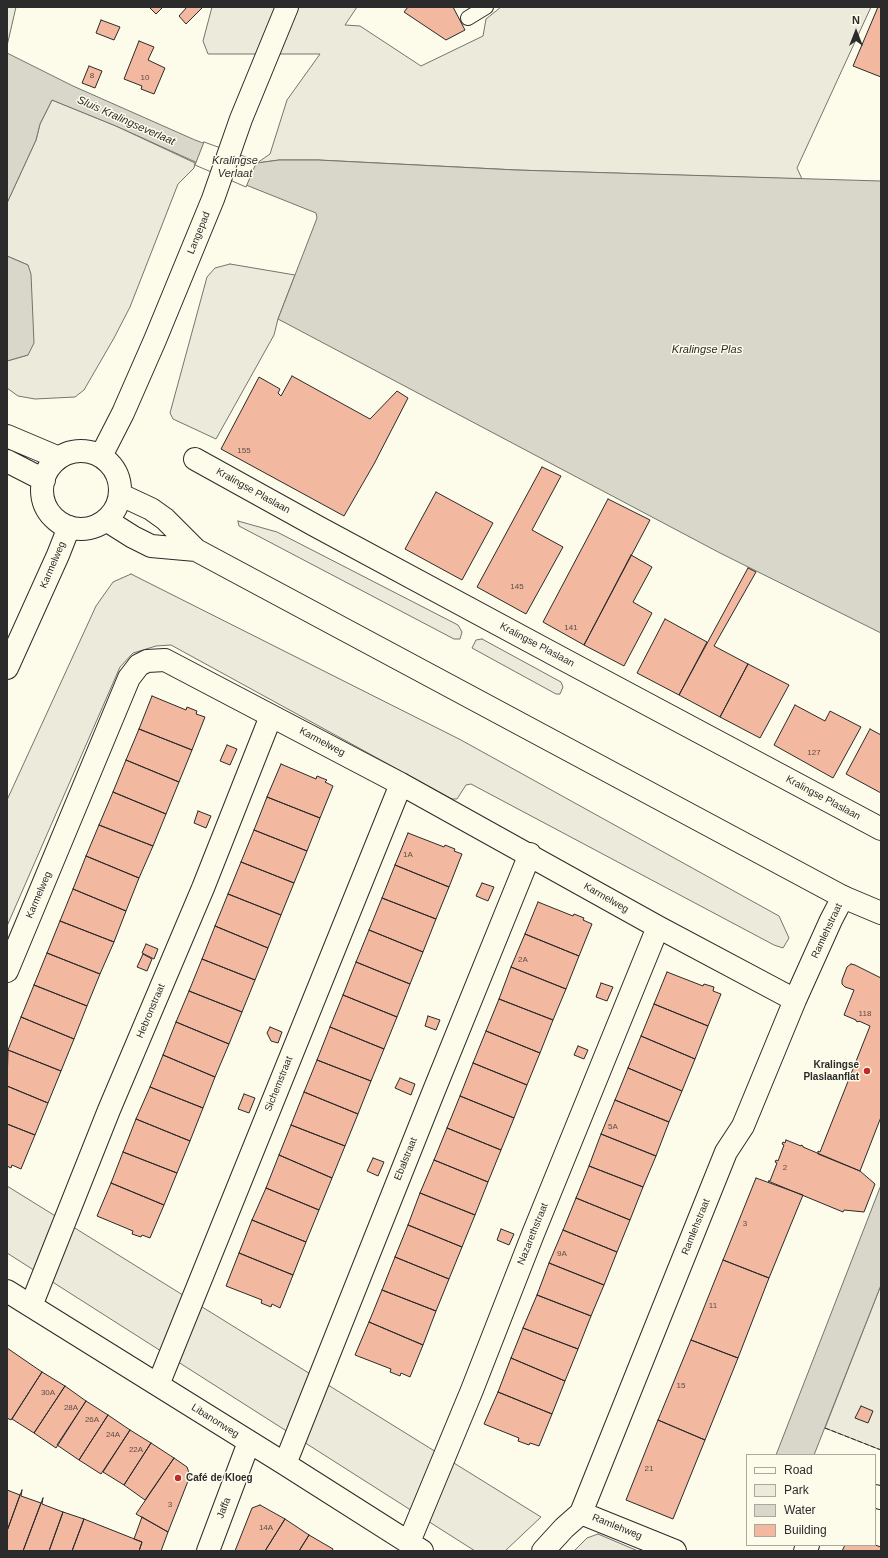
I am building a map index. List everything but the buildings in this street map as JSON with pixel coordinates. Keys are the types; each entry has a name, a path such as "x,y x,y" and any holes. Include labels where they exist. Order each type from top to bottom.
{"street":[{"name":"Langepad","path":"101,456 123,413 152,346 287,7"},
{"path":"7,436 59,458"},
{"path":"80,451 91,452 101,456 110,463 117,472 120,483 120,495 116,509 98,526 88,529 69,527 52,516 43,499 42,489 47,471 59,458 69,453 80,451"},
{"name":"Kralingse Plaslaan","path":"195,459 477,613 881,829"},
{"path":"7,461 44,480"},
{"path":"120,495 151,510 165,519 196,550 843,897 881,913"},
{"path":"106,520 133,537 151,546 196,550"},
{"name":"Karmelweg","path":"7,668 58,555 69,527"},
{"name":"Karmelweg","path":"7,971 129,678 134,669 139,665 147,661 165,660 401,784 530,854 658,927 795,1000"},
{"name":"Hebronstraat","path":"31,1306 109,1110 203,888 271,716"},
{"name":"Sichemstraat","path":"158,1385 401,784"},
{"name":"Ebalstraat","path":"285,1464 432,1093 530,854"},
{"name":"Ramlehstraat","path":"543,1551 564,1528 581,1513 726,1152 743,1126 795,1000 843,897"},
{"name":"Nazarethstraat","path":"415,1546 472,1390 533,1234 658,927"},
{"name":"Libanonweg","path":"7,1291 415,1546"},
{"name":"Jaffa","path":"208,1551 249,1442"},
{"name":"Ramlehweg","path":"581,1513 675,1551"}],"lane":[{"path":"468,18 486,7"}],"green space":[{"path":"7,7 16,7 7,46"},
{"path":"212,7 357,7 345,25 360,26 421,66 483,36 486,19 501,7 871,7 797,168 802,179 516,170 318,160 279,160 257,163 270,154 287,100 320,54 208,54 203,41"},
{"path":"52,100 116,126 195,163 194,168 178,184 130,307 84,390 75,397 35,399 18,396 7,388 7,361 28,355 28,265 7,256 7,203 36,140 40,124"},
{"path":"230,264 295,275 278,319 274,335 216,439 173,419 170,413 207,277 215,268"},
{"path":"238,521 277,532 458,625 462,632 460,639 454,639 239,526"},
{"path":"131,574 461,740 779,916 789,938 783,948 774,945 471,784 466,785 457,799 452,799 171,645 156,646 133,653 120,667 7,926 7,800 96,606 113,582"},
{"path":"482,639 561,682 563,687 560,694 556,694 472,648 476,640"},
{"path":"7,1186 541,1517 505,1551 475,1551 7,1253"},
{"path":"881,1285 881,1450 825,1428"},
{"path":"598,1534 638,1551 574,1551 587,1538"}],"water":[{"name":"Kralingse Plas","path":"7,53 73,86 195,140 257,163 279,160 318,160 516,170 881,181 881,633 720,553 278,319 317,218 316,213 246,185 116,126 52,100 40,124 36,140 7,203"},
{"path":"7,256 28,265 31,274 34,343 28,355 7,361"},
{"path":"881,1185 881,1285 814,1454 776,1454"}],"pier":[{"name":"Kralingse Verlaat","path":"204,142 257,161 246,187 195,165"}],"fence":[{"path":"825,1428 881,1450"}],"place":[{"name":"Kralingse Plaslaanflat","path":"867,1071"},
{"name":"Café de Kloeg","path":"178,1478"}],"water label":[{"name":"Sluis Kralingseverlaat","path":"126,121"}]}
